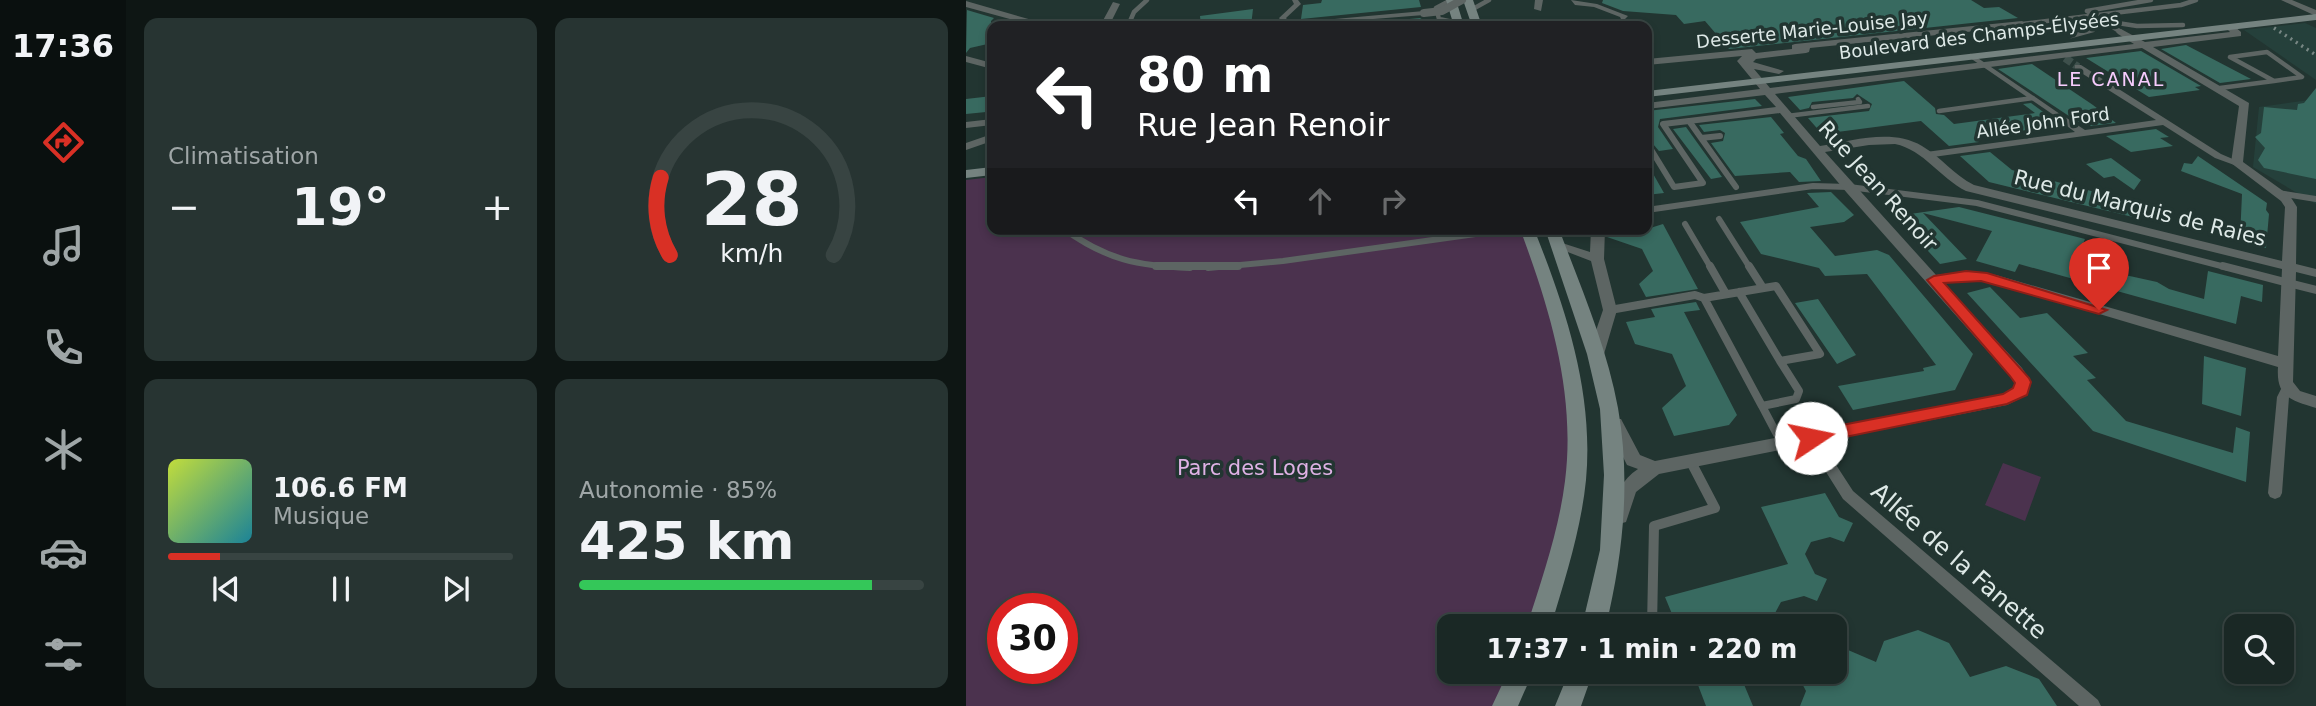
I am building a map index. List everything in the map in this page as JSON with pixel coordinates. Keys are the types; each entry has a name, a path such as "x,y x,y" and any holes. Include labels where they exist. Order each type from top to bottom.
{"main road":[{"path":"1451,0 1457,21"},
{"name":"Boulevard des Champs-Élysées","path":"1652,93 1972,55 2183,25 2314,12"},
{"name":"Boulevard des Champs-Élysées","path":"1652,86 1757,82 1779,71 2071,36 2231,28 2314,12"},
{"path":"966,168 987,166"},
{"path":"966,174 987,172"},
{"path":"1529,235 1555,304 1571,367 1576,411 1577,461 1566,528 1543,614"},
{"path":"1555,238 1596,354 1609,409 1614,475 1611,550 1597,614"},
{"path":"1505,706 1515,684"},
{"path":"1568,706 1576,684"}],"street":[{"path":"1286,21 1282,18 1298,4 1295,0"},
{"path":"1333,21 1442,11 1462,0"},
{"path":"1574,0 1577,4 1595,5 1625,16 1623,18"},
{"path":"2285,0 2314,12"},
{"path":"966,4 1026,21"},
{"path":"1107,21 1116,4"},
{"name":"Desserte Marie-Louise Jay","path":"1652,62 1809,48 2022,24"},
{"path":"1652,105 1757,82 1986,65 2238,34 2231,28"},
{"path":"2126,35 2245,105 2237,163"},
{"path":"1779,71 1758,67 1747,61 1809,48"},
{"path":"1757,82 1742,58 1809,48"},
{"path":"970,60 987,55"},
{"path":"970,60 987,65"},
{"path":"2078,67 2218,156 2237,163 2278,193 2291,207 2283,363 2287,390 2283,397 2275,493"},
{"name":"Rue Jean Renoir","path":"1757,82 2023,382 2021,391 2007,398 1811,438"},
{"path":"1689,121 1784,113"},
{"path":"2059,116 2083,133"},
{"name":"Allée John Ford","path":"1926,155 2164,121"},
{"path":"966,125 987,123"},
{"path":"966,147 987,139"},
{"path":"1817,150 1894,140 1908,142 1926,155"},
{"name":"Rue du Marquis de Raies","path":"1926,155 1955,182 1970,188 2316,272"},
{"path":"1596,354 1610,310 1597,259 1598,235"},
{"path":"1555,238 1597,259"},
{"path":"1934,280 1966,275 1996,279 2283,363"},
{"path":"2287,390 2316,402"},
{"path":"1609,409 1633,460 1654,468"},
{"path":"1611,550 1627,488 1637,477 1654,468 1811,438"},
{"name":"Allée de la Fanette","path":"1811,438 1848,495 2092,706"}],"lane":[{"path":"1131,21 1135,12 1147,0"},
{"path":"1439,19 1436,8 1451,0"},
{"path":"1470,5 1489,0"},
{"path":"2070,19 2087,11 2151,0"},
{"path":"2022,24 2181,5 2196,0"},
{"path":"2087,11 2126,35"},
{"path":"2095,16 2131,26 2183,25"},
{"path":"2070,19 2126,35"},
{"path":"2071,36 2093,30 2092,26 2077,20"},
{"path":"1433,21 1445,21"},
{"path":"2220,88 2275,81 2302,77 2267,52 2230,57 2275,81"},
{"path":"1972,55 2059,116"},
{"path":"1939,111 2033,98"},
{"path":"1784,113 1860,102 1858,99"},
{"path":"1784,113 1868,106"},
{"path":"1652,151 1674,187 1703,183 1663,124 1689,121 1736,187"},
{"path":"1702,138 1720,136"},
{"path":"1652,210 1813,186 1849,187 1977,204 2316,290"},
{"path":"2278,193 2316,199"},
{"path":"1719,219 1763,288"},
{"path":"1685,223 1726,294"},
{"path":"1071,235 1106,255 1176,268 1233,268 1470,235"},
{"path":"1610,310 1695,295 1704,298 1776,286 1820,354 1780,361"},
{"path":"1739,292 1799,391 1796,399 1761,405"},
{"path":"1704,298 1782,444"},
{"path":"1652,614 1654,526 1715,508 1691,462"}],"shaded area":[{"path":"2305,23 2316,28 2316,80 2244,30"},
{"path":"2316,99 2316,204 2253,167 2259,107"}],"green space":[{"name":"Parc des Loges","path":"987,178 987,235 1529,235 1576,411 1561,554 1543,614 1437,614 1437,684 1515,684 1505,706 966,706 966,180"},
{"path":"2003,463 2041,477 2025,521 1985,505"}],"building":[{"path":"1322,0 1419,0 1421,7 1301,19 1303,5 1321,3"},
{"path":"1603,0 1971,0 1984,8 1999,7 2018,18 1729,49 1705,21 1684,24 1676,15 1623,11 1602,3"},
{"path":"1253,9 1252,21 1200,21 1200,16"},
{"path":"967,10 994,18 987,21 987,44 970,48 966,53"},
{"path":"1420,18 1425,21 1388,21"},
{"path":"2186,45 2251,79 2220,83 2161,49"},
{"path":"2141,51 2201,86 2195,87 2200,90 2149,97 2086,58"},
{"path":"2032,64 2116,123 2091,126 2078,122 1998,69"},
{"path":"1904,81 1935,108 1936,114 1944,115 1954,124 2035,113 2023,104 2031,103 2061,125 1975,138 1979,142 1949,146 1921,121 1822,134 1808,118 1869,111 1872,104 1857,94 1853,98 1812,102 1809,108 1800,110 1788,97"},
{"path":"2316,88 2316,179 2264,168 2258,160 2265,148 2255,137 2261,133 2264,107 2297,110 2298,104 2304,103"},
{"path":"987,97 987,110 966,114 966,99"},
{"path":"1755,99 1762,106 1660,119 1658,127 1673,149 1659,151 1652,143 1652,110"},
{"path":"1771,117 1784,133 1780,134 1798,156 1806,159 1821,181 1799,182 1790,172 1735,176 1711,143 1723,141 1725,133 1720,130 1704,132 1699,125"},
{"path":"1686,127 1722,177 1711,179 1673,129"},
{"path":"2156,129 2169,137 2160,138 2173,146 2131,152 2106,136"},
{"path":"1990,152 2012,170 2144,205 2141,219 1989,182 1960,156"},
{"path":"2198,156 2267,203 2266,210 2269,214 2266,248 2246,245 2240,238 2242,194 2181,171 2184,163 2192,164"},
{"path":"2111,158 2141,180 2134,190 2114,176 2104,178 2086,164"},
{"path":"1652,172 1664,193 1652,194"},
{"path":"1831,192 1854,215 1844,222 1810,227 1835,256 1877,250 1889,255 1973,354 1955,390 1853,410 1838,386 1924,371 1923,368 1936,365 1867,274 1825,276 1819,268 1761,254 1740,222 1819,207 1807,193"},
{"path":"1959,207 2085,239 2075,264 2157,282 2169,289 2204,299 2208,271 2263,285 2262,302 2241,296 2236,324 2019,264 2015,272 1976,261 1992,231 1923,213 1967,259 1940,264 1896,216"},
{"path":"1663,224 1698,289 1646,297 1639,284 1653,271 1642,249 1607,237 1652,235 1652,227"},
{"path":"1990,287 2020,318 2047,313 2088,353 2073,356 2096,378 2087,380 2126,421 2233,453 2236,427 2250,432 2246,482 2093,431 1967,293"},
{"path":"1818,299 1856,355 1837,364 1795,303"},
{"path":"1696,302 1700,310 1684,312 1737,415 1729,425 1674,436 1662,408 1686,386 1672,354 1635,344 1626,322 1655,317 1651,309"},
{"path":"2204,356 2246,368 2241,416 2202,404"},
{"path":"1825,493 1839,517 1853,523 1844,542 1830,537 1811,542 1805,554 1815,574 1827,579 1817,601 1804,596 1781,602 1775,614 1672,614 1665,597 1788,564 1761,507"},
{"path":"1918,630 1949,643 1970,677 2006,666 2039,679 2057,706 1800,706 1806,691 1802,684 1847,684 1847,650 1876,662 1884,641"},
{"path":"1698,684 1744,684 1753,706 1706,706"}],"tunnel":[{"path":"2065,58 2078,67"}],"railway":[{"path":"2274,28 2316,55"}],"district":[{"name":"LE CANAL","path":"2111,79"}],"route":[{"path":"1811,438 2007,398 2021,391 2023,382 1934,280 1966,275 1982,276 2099,310"}]}
